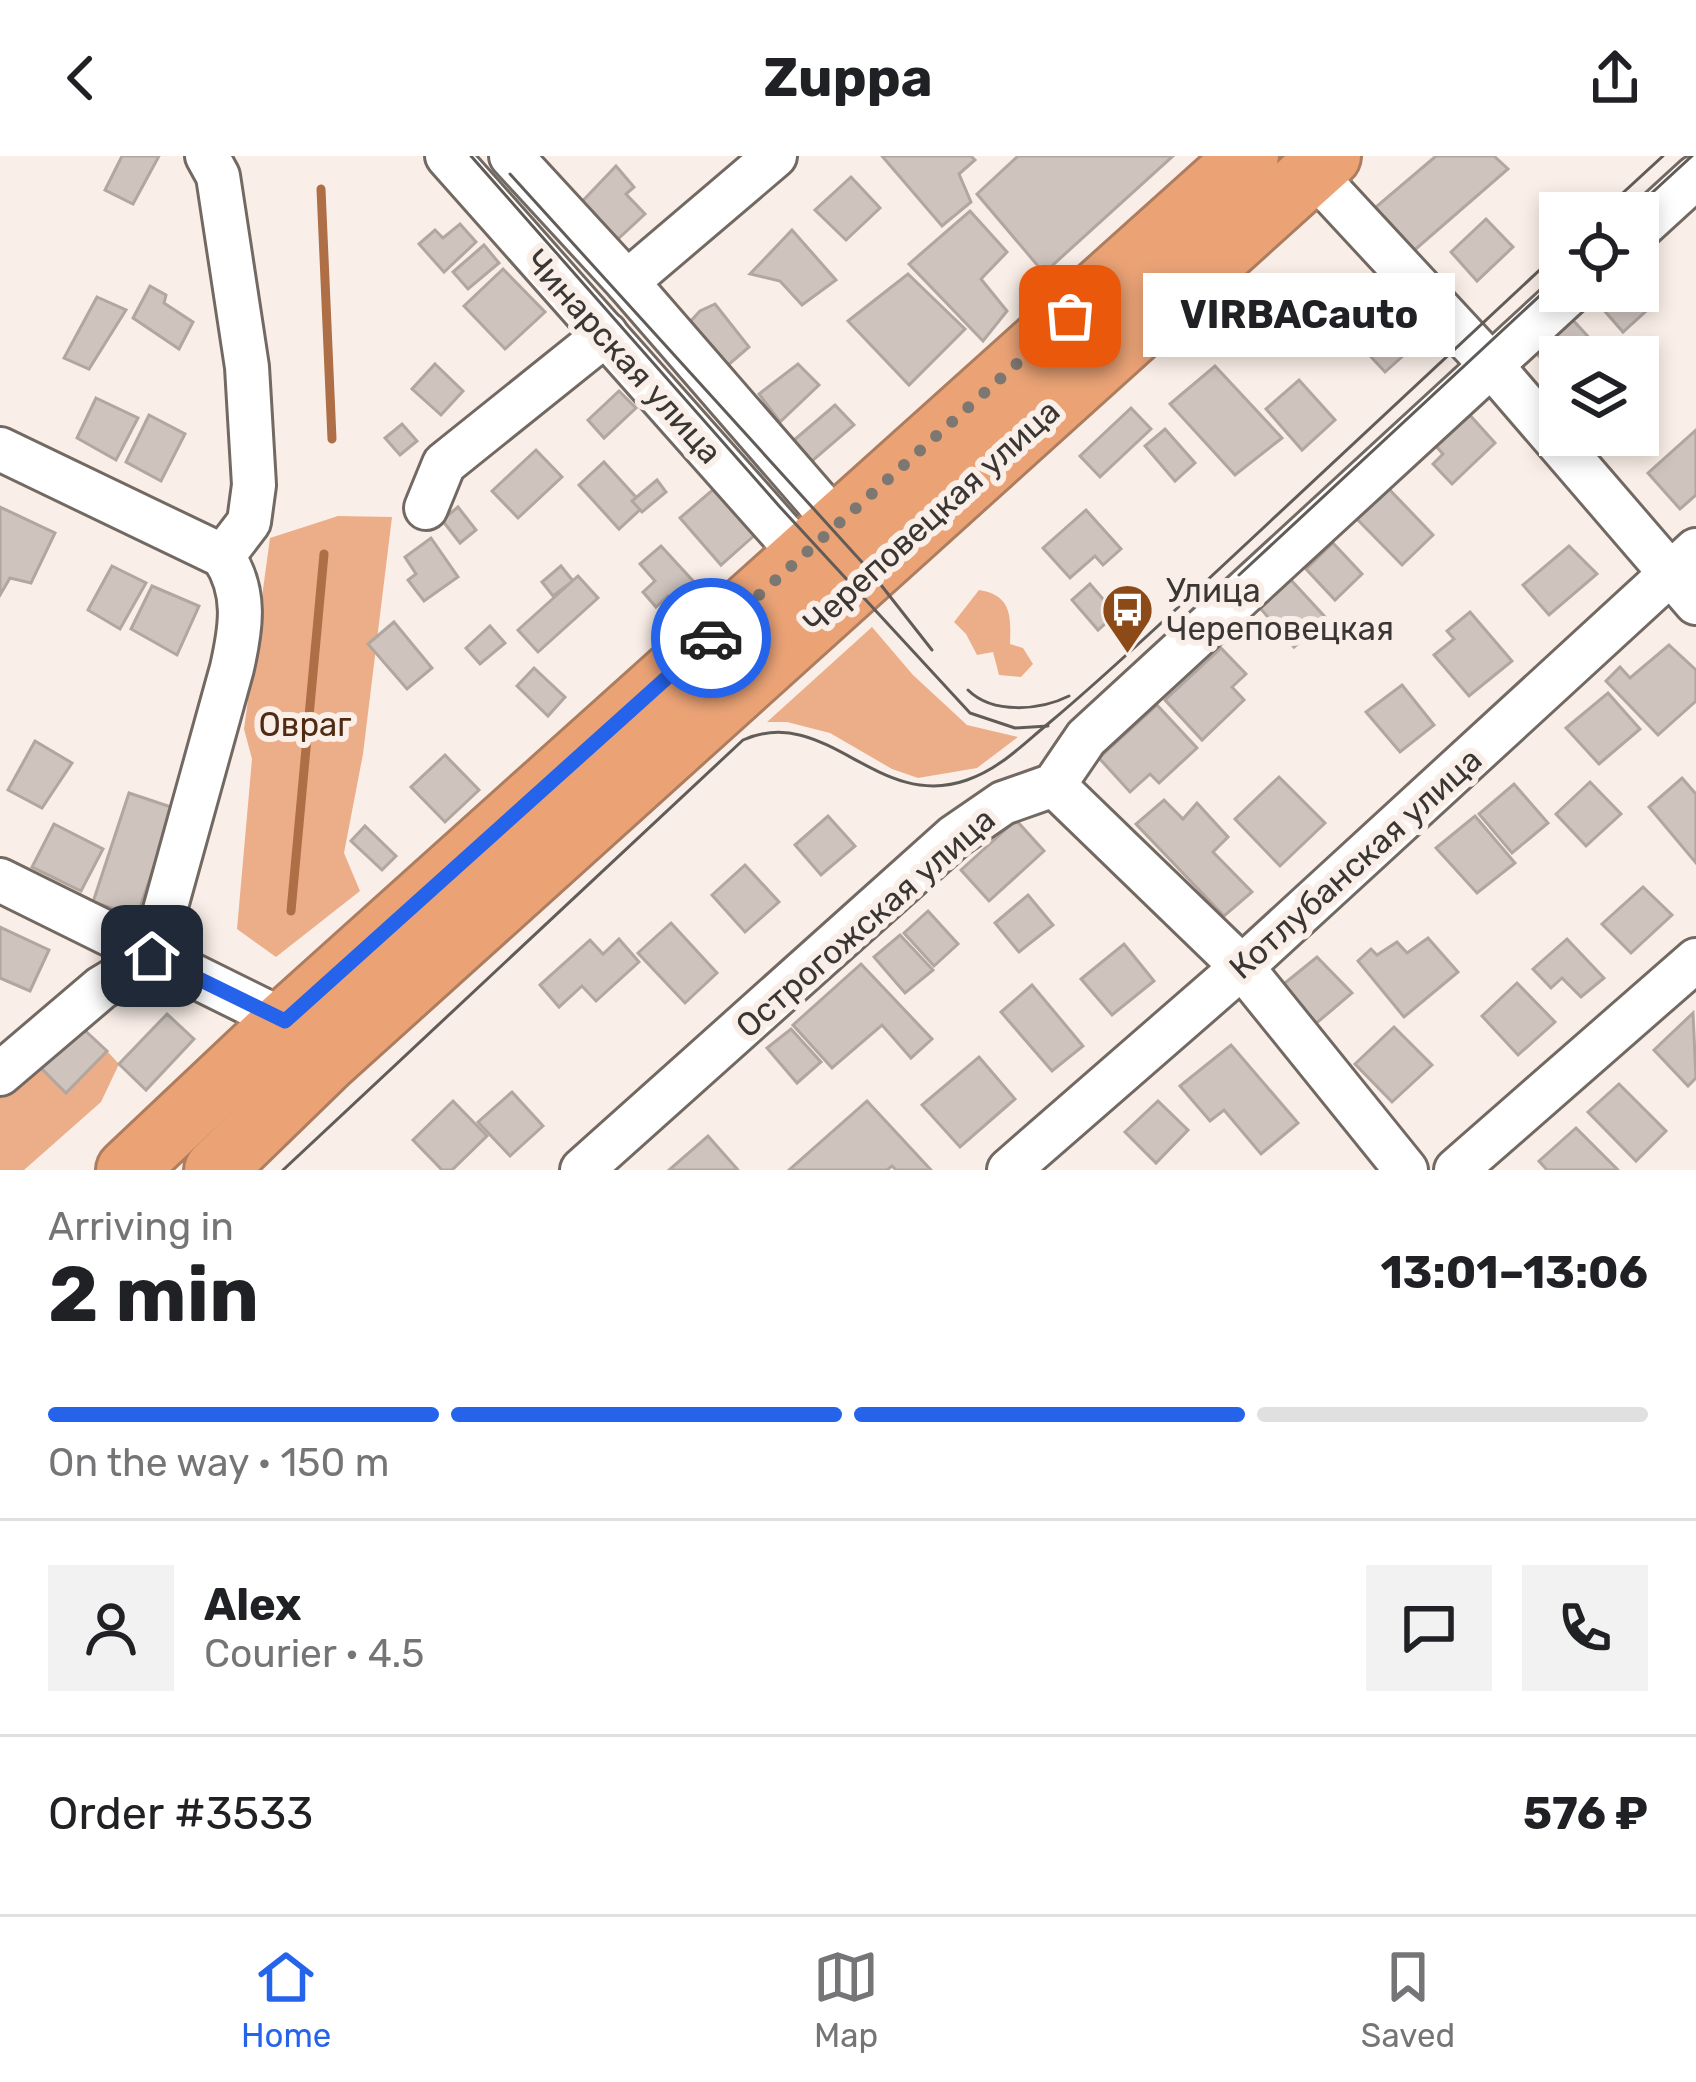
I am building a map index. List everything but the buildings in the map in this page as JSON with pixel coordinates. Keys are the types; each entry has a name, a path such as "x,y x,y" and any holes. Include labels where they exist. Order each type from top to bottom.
{"highway":[{"name":"Череповецкая улица","path":"127,1170 285,1021 1248,156"},
{"name":"Череповецкая улица","path":"215,1170 326,1062 1321,164"}],"street":[{"name":"Чинарская улица","path":"447,156 606,334 820,540"},
{"name":"Чинарская улица","path":"511,156 633,290 820,540"},
{"path":"633,290 775,156"},
{"path":"219,163 247,367 254,485 249,522 224,556"},
{"path":"1321,164 1491,364 1687,575"},
{"path":"1659,211 1696,177"},
{"path":"1406,1170 1242,968 1054,785 1086,738 1548,312"},
{"path":"426,508 444,464 606,334"},
{"path":"0,448 224,556 241,599 240,634 152,956 101,988 0,1074"},
{"name":"Котлубанская улица","path":"1009,1170 1687,575"},
{"name":"Острогожская улица","path":"582,1170 955,836 1004,803 1054,785"},
{"path":"0,880 285,1021 326,1062"},
{"path":"1456,1170 1696,960"}],"green space":[{"name":"Овраг","path":"338,516 392,517 363,754 344,853 360,891 276,957 237,929 252,759 244,729 270,538"},
{"path":"979,590 1004,602 1010,644 1023,648 1033,664 1021,677 999,675 993,652 977,655 954,622"},
{"path":"872,627 913,675 967,725 1018,737 977,768 918,778 892,769 830,733 767,722"},
{"path":"107,1051 119,1064 101,1102 24,1170 0,1170 0,1093 38,1065 66,1092"}],"waterway":[{"path":"321,189 332,439"},
{"path":"291,911 324,554"}],"tram line":[{"path":"471,156 780,507 970,713 1015,728 1048,726"},
{"path":"1624,192 1663,156"},
{"path":"1653,192 1692,156"},
{"path":"510,174 870,571 932,650"},
{"path":"283,1170 743,740 773,732 800,735 878,772 935,786 967,780 1001,762 1126,655 1539,271"},
{"path":"1239,575 1539,296"},
{"path":"968,690 990,703 1017,708 1069,696"}],"way so far":[{"path":"711,638 1070,316"}],"place":[{"name":"VIRBACauto","path":"1070,316"},
{"name":"Улица Череповецкая","path":"1127,655"}],"route":[{"path":"152,956 285,1021 711,638"}]}
